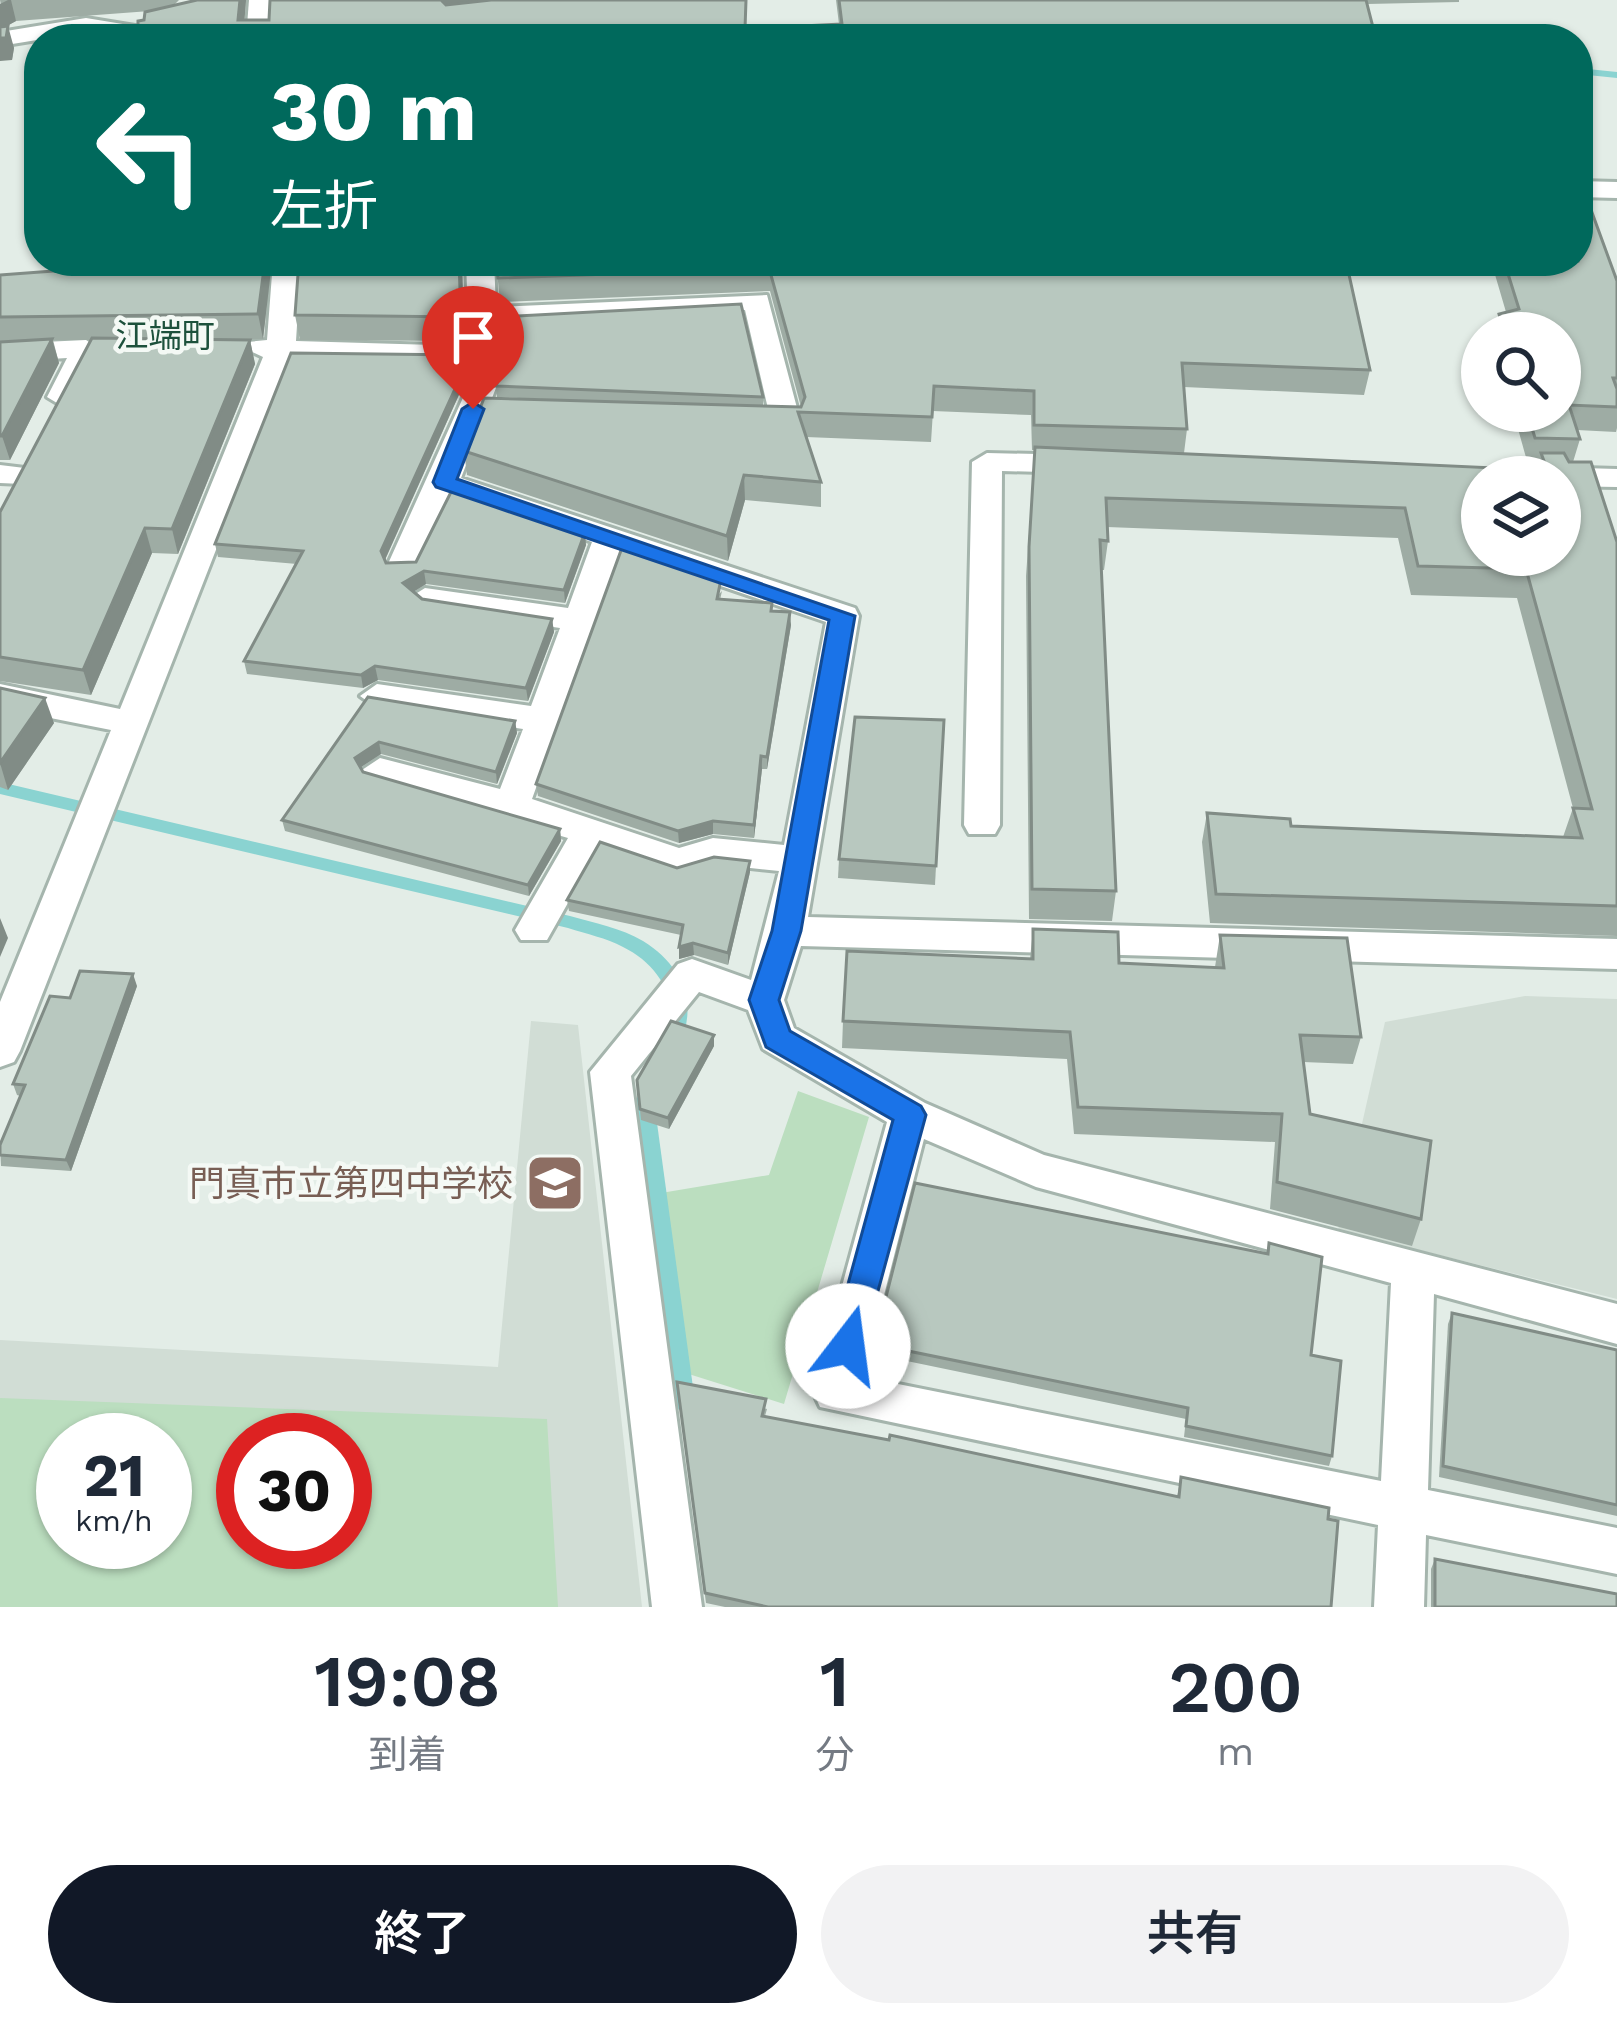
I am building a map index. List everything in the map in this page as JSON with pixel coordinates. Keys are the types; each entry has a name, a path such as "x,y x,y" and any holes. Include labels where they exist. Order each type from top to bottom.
{"street":[{"path":"153,24 158,22"},
{"path":"0,1051 110,788 128,722 281,348 286,276"},
{"path":"403,566 484,409 481,276"},
{"path":"483,316 757,301 786,423 719,420"},
{"path":"238,348 484,355"},
{"path":"0,353 97,349 21,468"},
{"path":"982,825 987,462 1104,465"},
{"path":"1581,477 1617,478"},
{"path":"444,482 843,616 787,931 764,1000 777,1038 910,1115 1036,1170 1617,1324"},
{"path":"512,805 609,540"},
{"path":"425,598 579,620"},
{"path":"0,695 128,722"},
{"path":"377,696 544,720"},
{"path":"380,770 512,805 679,862 712,851 800,860"},
{"path":"542,917 590,832"},
{"path":"787,931 1617,954"},
{"path":"677,1607 610,1072 692,974 764,1000"},
{"path":"910,1115 836,1393 1403,1504 1617,1551"},
{"path":"1399,1607 1413,1272"}],"shaded area":[{"path":"1525,996 1617,999 1617,1299 1338,1230 1385,1022"},
{"name":"門真市立第四中学校","path":"531,1021 578,1025 642,1607 0,1607 0,1340 498,1367"}],"green space":[{"path":"798,1091 869,1117 784,1404 676,1370 661,1193 769,1175"},
{"path":"0,1398 547,1419 558,1607 0,1607"}],"building":[{"path":"197,0 240,0 238,20 269,20 270,0 441,0 446,5 491,0 746,0 745,24 138,24 145,12"},
{"path":"839,0 1366,0 1372,24 842,24"},
{"path":"1593,215 1617,281 1617,378 1613,378 1617,407 1581,406 1581,312 1507,312 1519,309 1509,276 1593,276"},
{"path":"0,275 263,276 258,314 0,317"},
{"path":"298,276 460,276 461,317 295,315"},
{"path":"771,276 1349,276 1370,370 1182,363 1187,429 1034,425 1034,391 934,386 932,417 798,412 821,482 744,475 727,536 464,451 484,398 801,407 805,397"},
{"path":"741,304 763,397 496,386 502,369 500,317"},
{"path":"92,338 250,340 172,529 145,528 83,670 0,657 0,512"},
{"path":"52,339 2,436 0,436 0,342"},
{"path":"291,353 464,355 465,367 381,551 386,563 416,562 453,488 585,532 564,590 424,571 403,583 422,599 552,619 526,688 375,666 361,675 244,661 303,551 215,544"},
{"path":"1533,432 1578,432 1580,439 1535,438"},
{"path":"1035,447 1461,466 1461,567 1418,566 1405,508 1106,498 1108,541 1100,540 1116,891 1032,889 1029,547"},
{"path":"1581,462 1591,462 1617,542 1617,906 1216,894 1207,813 1290,819 1291,826 1582,838 1573,808 1592,809 1528,576 1581,576"},
{"path":"623,545 721,579 717,599 772,603 771,611 790,612 767,757 761,756 754,825 713,821 678,831 536,784"},
{"path":"0,688 45,698 0,763"},
{"path":"368,697 515,721 496,772 379,742 355,758 363,772 560,829 528,885 282,820"},
{"path":"855,717 944,720 936,866 839,859"},
{"path":"600,842 677,868 714,857 750,861 728,953 693,943 679,947 683,925 567,900"},
{"path":"1033,929 1118,932 1119,963 1224,968 1220,935 1347,938 1361,1037 1300,1035 1310,1114 1431,1141 1421,1219 1277,1182 1282,1114 1078,1107 1070,1032 843,1021 847,951 1033,959"},
{"path":"80,971 133,974 66,1160 0,1155 25,1085 13,1084 50,996 70,998"},
{"path":"671,1021 714,1035 668,1118 640,1109 637,1080"},
{"path":"915,1183 1268,1254 1269,1243 1322,1257 1311,1355 1341,1361 1332,1456 1186,1426 1188,1408 874,1344"},
{"path":"1452,1313 1617,1350 1617,1505 1443,1466"},
{"path":"677,1382 766,1399 762,1416 889,1440 890,1435 1179,1497 1181,1477 1329,1508 1328,1519 1338,1521 1331,1607 768,1607 705,1593"},
{"path":"1435,1559 1617,1594 1617,1607 1435,1607"}],"waterway":[{"path":"1593,73 1617,75"},
{"path":"0,788 618,937 643,950 671,981 681,1018 672,1042"},
{"path":"645,1101 684,1402"}],"place":[{"name":"門真市立第四中学校","path":"555,1183"}],"district":[{"name":"江端町","path":"165,335"}],"route":[{"path":"473,409 444,482 843,616 787,931 764,1000 777,1038 910,1115 848,1346"}]}
